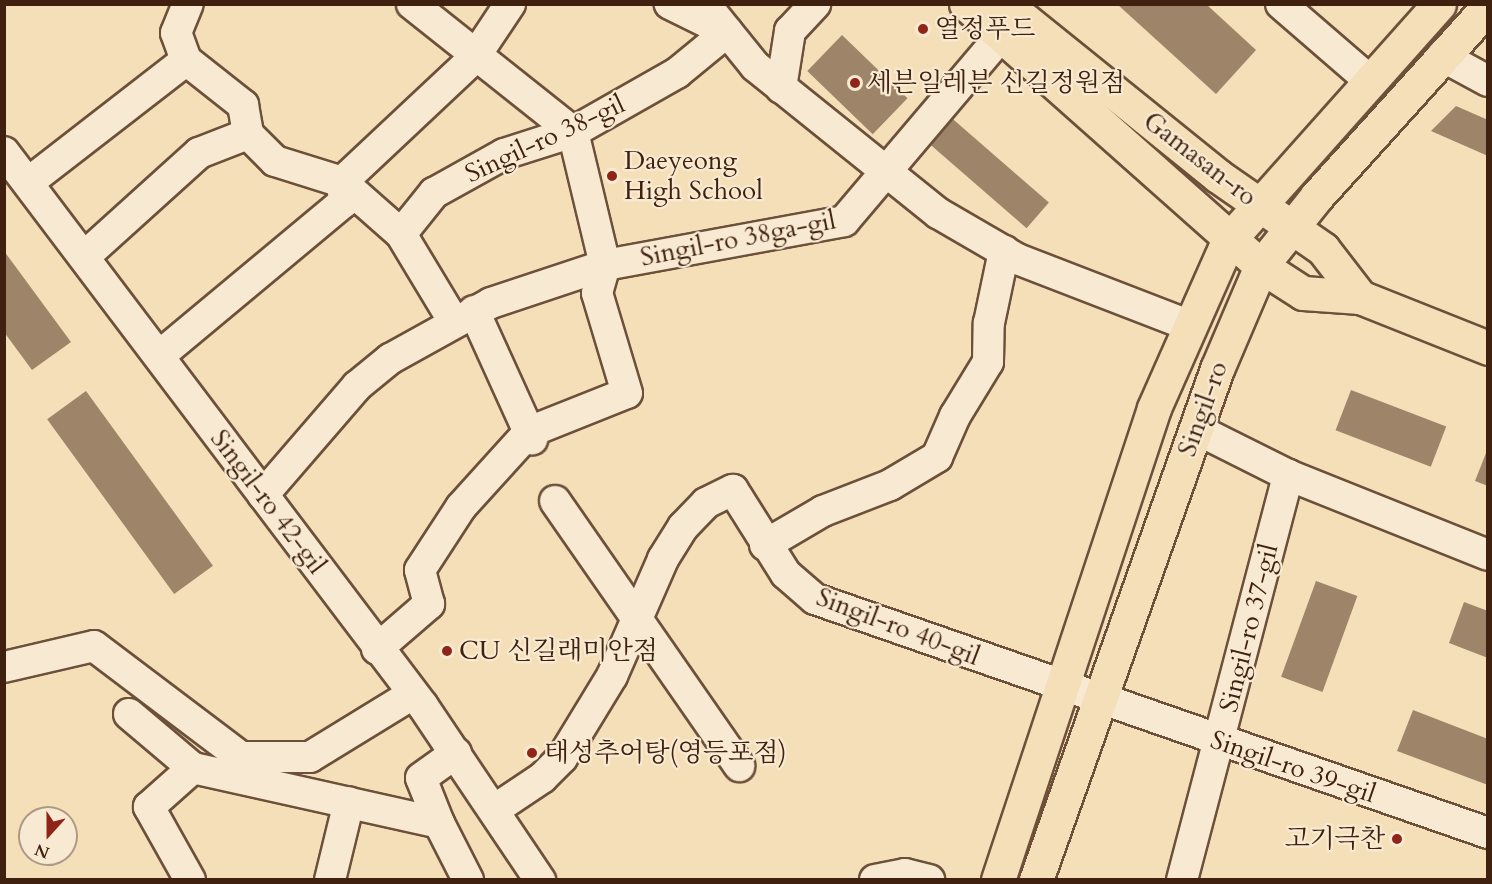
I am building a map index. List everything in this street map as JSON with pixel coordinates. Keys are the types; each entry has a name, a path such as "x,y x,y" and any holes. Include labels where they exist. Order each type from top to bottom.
{"main road":[{"name":"Gamasan-ro","path":"966,4 1228,241 1261,266 1303,293 1360,297 1488,348"},
{"name":"Gamasan-ro","path":"1005,4 1258,204 1323,249 1360,297"},
{"name":"Singil-ro","path":"998,879 1063,689 1154,408 1188,325 1228,241 1258,204 1439,4"},
{"name":"Singil-ro","path":"1036,879 1196,429 1261,266 1290,228 1488,7"}],"street":[{"path":"188,4 176,33 186,60 243,105 248,134 275,161 342,182 401,234 464,316 530,435"},
{"path":"411,4 474,58 573,132"},
{"path":"342,182 474,58 510,4"},
{"path":"670,4 727,32"},
{"path":"705,4 754,66 938,213 1004,251 1188,325"},
{"path":"781,88 790,31 815,4"},
{"path":"1281,4 1369,80"},
{"name":"Singil-ro 38-gil","path":"401,234 434,193 504,154 573,132 677,73 727,32"},
{"path":"887,174 1001,36"},
{"path":"1442,56 1488,81"},
{"path":"29,182 186,60"},
{"name":"Singil-ro 38ga-gil","path":"573,132 605,265"},
{"path":"85,256 199,153 248,134"},
{"name":"Singil-ro 42-gil","path":"4,152 85,256 377,649 413,694 456,753 540,879"},
{"name":"Singil-ro 38ga-gil","path":"263,495 357,386 390,358 464,316 605,265 844,221 887,174"},
{"path":"159,356 344,202 342,182"},
{"path":"765,546 823,512 890,485 937,457 955,416 988,362 989,322 1004,251"},
{"path":"377,649 429,604 420,570 461,507 530,435 627,393 597,293 605,265"},
{"path":"1196,429 1287,476 1488,555"},
{"name":"Singil-ro 37-gil","path":"1182,879 1220,742 1287,476"},
{"name":"Singil-ro 40-gil","path":"494,810 542,778 562,758 612,676 663,559 683,527 706,503 733,490 765,546 786,574 815,599 1098,701"},
{"path":"555,501 738,766"},
{"path":"4,666 94,646 241,757 310,757 413,694"},
{"name":"Singil-ro 39-gil","path":"1098,701 1488,833"},
{"path":"129,714 193,768 440,823"},
{"path":"456,753 421,778 468,879"},
{"path":"274,787 280,757"},
{"path":"190,879 149,807 193,768"},
{"path":"330,879 350,802"},
{"path":"875,879 905,874 929,879"}],"building":[{"path":"1117,4 1206,4 1256,50 1216,94"},
{"path":"842,35 907,98 873,134 807,71"},
{"path":"1456,106 1488,120 1488,156 1431,131"},
{"path":"947,114 1049,203 1027,228 925,140"},
{"path":"4,251 71,342 32,370 4,332"},
{"path":"1351,390 1446,427 1431,467 1336,430"},
{"path":"86,391 213,566 174,594 47,419"},
{"path":"1488,448 1488,486 1475,481"},
{"path":"1316,581 1357,596 1322,692 1281,677"},
{"path":"1464,602 1488,611 1488,658 1449,643"},
{"path":"1413,710 1488,739 1488,785 1397,751"}],"place":[{"name":"열정푸드","path":"923,29"},
{"name":"세븐일레븐 신길정원점","path":"855,83"},
{"name":"Daeyeong High School","path":"612,176"},
{"name":"CU 신길래미안점","path":"447,651"},
{"name":"태성추어탕(영등포점)","path":"532,753"},
{"name":"고기극찬","path":"1397,839"}]}
